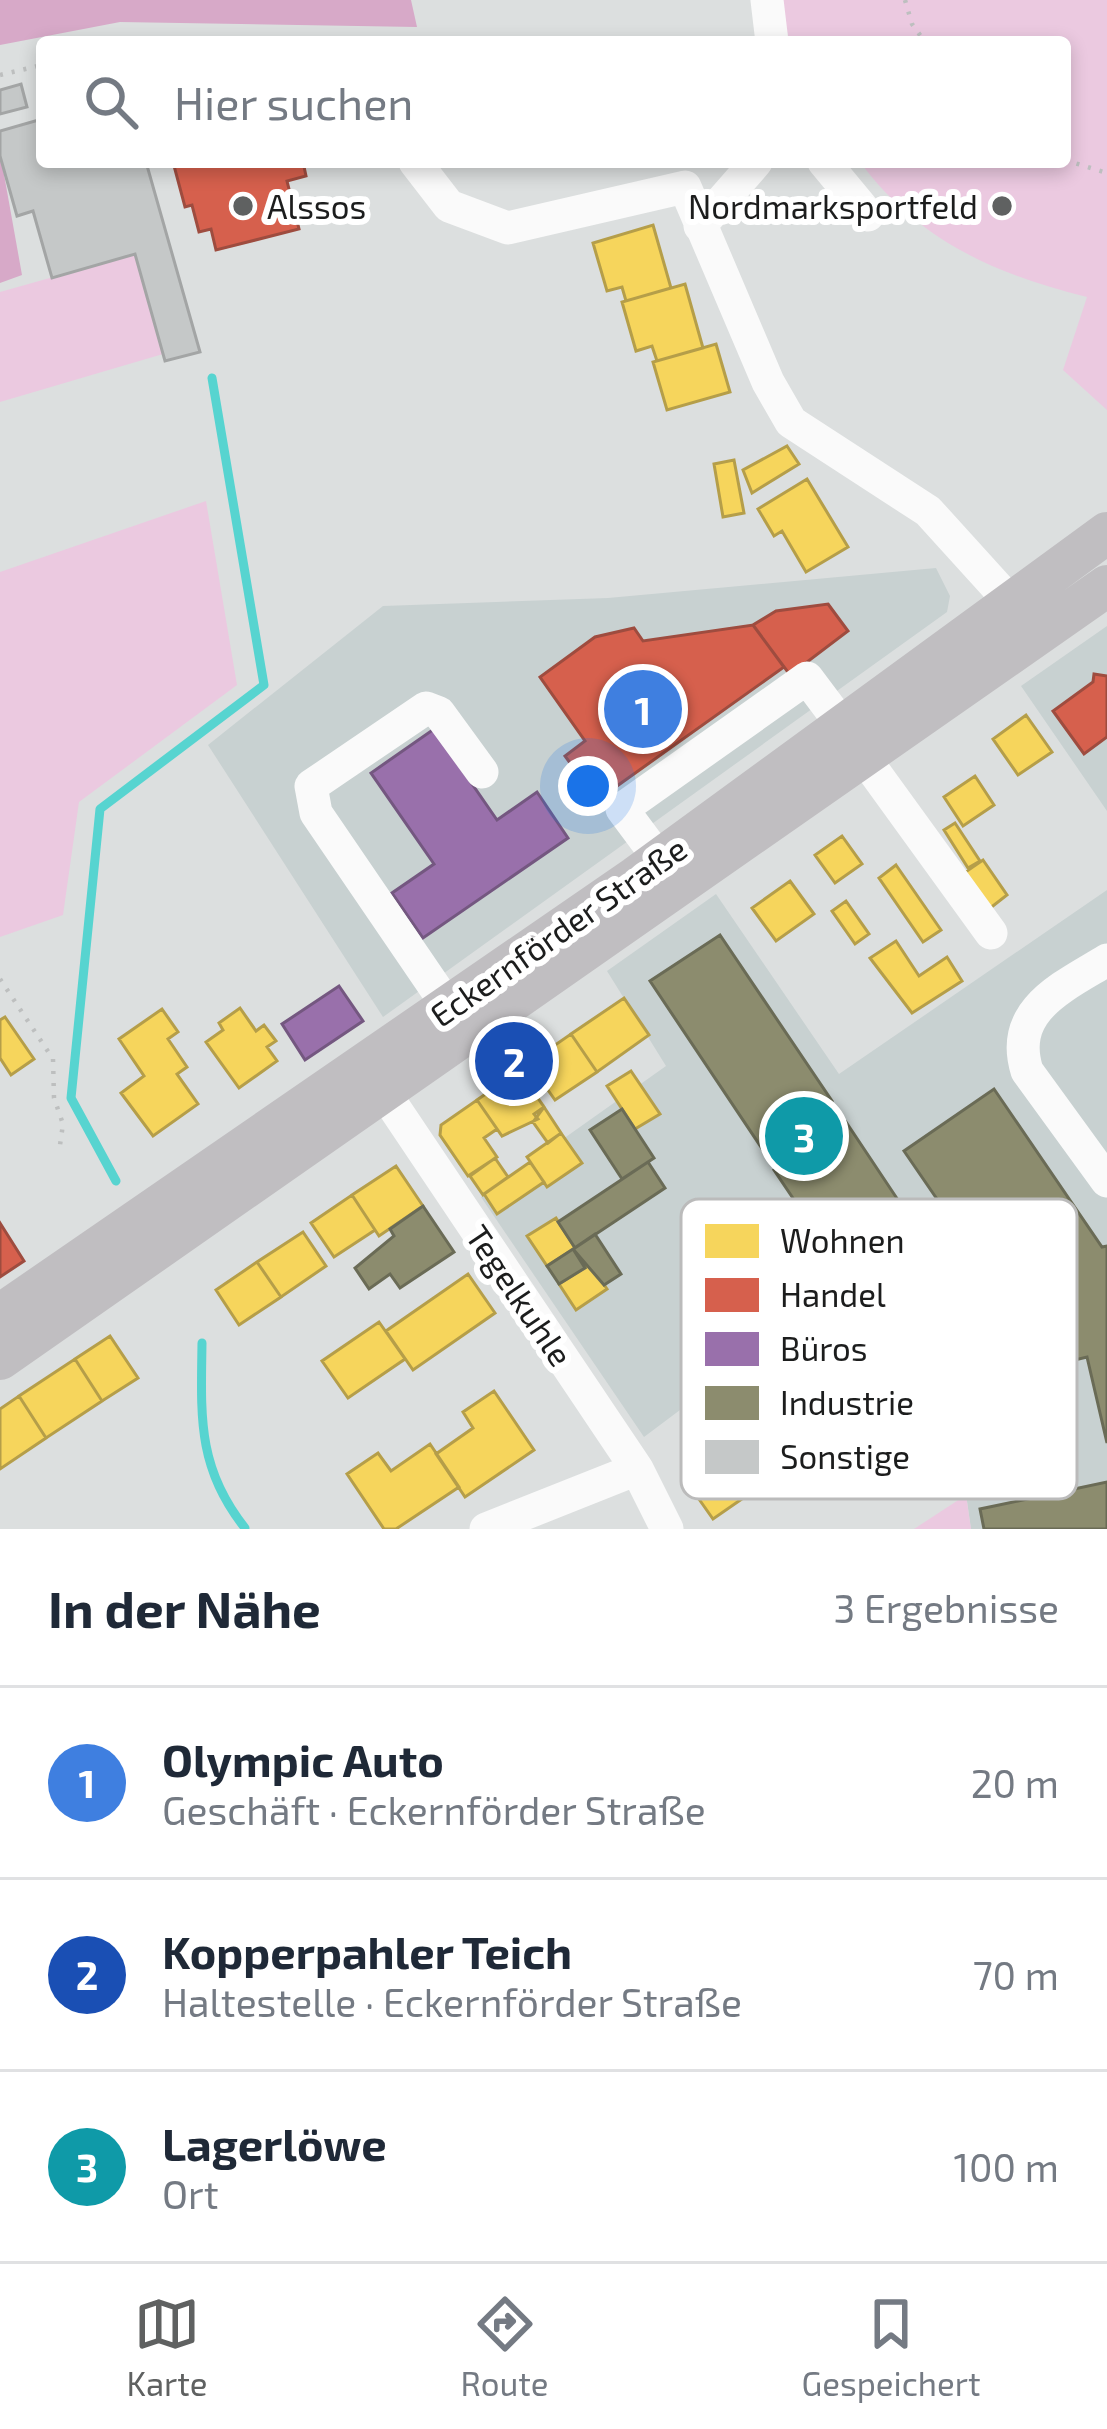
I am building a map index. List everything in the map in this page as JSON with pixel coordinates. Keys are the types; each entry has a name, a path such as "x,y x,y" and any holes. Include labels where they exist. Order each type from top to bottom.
{"main road":[{"name":"Eckernförder Straße","path":"0,1359 376,1080 1026,619 1107,533"},
{"name":"Eckernförder Straße","path":"1026,619 1107,586"},
{"name":"Eckernförder Straße","path":"0,1315 376,1080 449,1008 660,860 854,743"}],"street":[{"path":"767,0 771,36"},
{"path":"420,168 449,206 508,228 685,187 768,382 790,422 914,499 1026,619"},
{"path":"700,226 752,168"},
{"path":"829,168 868,215"},
{"path":"660,860 622,808 807,678 991,934"},
{"path":"449,1008 316,814 310,786 426,708 439,712 482,772"},
{"path":"1107,960 1043,1000 1029,1017 1022,1055 1027,1071 1107,1181"},
{"name":"Tegelkuhle","path":"376,1080 637,1469 667,1529"},
{"path":"486,1529 637,1469"}],"path":[{"path":"905,0 921,36"},
{"path":"0,75 36,66"},
{"path":"1071,162 1107,173"},
{"path":"0,979 53,1059 55,1098 63,1124 60,1145"}],"shaded area":[{"path":"0,0 411,0 417,27 120,22 0,45"},
{"name":"Nordmarksportfeld","path":"778,0 1107,0 1107,410 1063,370 1087,297 1020,277 960,250 907,213 865,168 1071,168 1071,36 788,36"},
{"path":"0,152 22,275 0,283"},
{"path":"135,254 163,354 0,402 0,292"},
{"path":"206,501 237,685 79,802 63,915 0,937 0,572"},
{"path":"936,568 950,596 947,612 383,1017 208,745 383,606 608,598"},
{"path":"1107,626 1107,811 1021,686"},
{"path":"1107,890 1107,1529 971,1529 967,1499 1077,1499 1077,1199 681,1199 681,1409 644,1437 481,1197 666,1066 607,971 716,894 839,1074"},
{"path":"960,1499 967,1499 971,1529 914,1529"}],"building: Wohnen":[{"path":"653,225 671,288 626,301 622,287 607,291 593,243"},
{"path":"685,284 703,348 657,361 652,346 636,351 622,302"},
{"path":"716,344 730,392 667,410 653,362"},
{"path":"787,446 799,464 752,493 743,470"},
{"path":"734,460 744,513 723,517 714,464"},
{"path":"807,479 848,547 806,572 782,531 774,536 758,509"},
{"path":"1026,715 1052,752 1018,775 993,739"},
{"path":"975,776 994,805 963,826 944,797"},
{"path":"955,823 980,861 968,868 944,830"},
{"path":"842,836 862,864 835,883 815,855"},
{"path":"983,860 1007,895 989,909 964,873"},
{"path":"896,865 941,930 923,942 879,878"},
{"path":"790,881 814,914 776,941 752,908"},
{"path":"846,901 869,934 855,944 832,911"},
{"path":"896,941 919,976 947,957 962,981 912,1013 870,958"},
{"path":"624,998 649,1035 597,1072 571,1034"},
{"path":"240,1008 256,1031 264,1025 276,1041 267,1047 277,1061 239,1088 206,1042 223,1030 219,1023"},
{"path":"162,1009 178,1032 168,1039 187,1067 177,1074 198,1104 153,1136 121,1093 144,1076 119,1039"},
{"path":"5,1017 34,1059 11,1075 0,1058 0,1020"},
{"path":"571,1034 597,1072 555,1100 529,1063"},
{"path":"519,1071 544,1107 534,1114 538,1119 502,1136 477,1100"},
{"path":"631,1071 660,1114 635,1129 607,1086"},
{"path":"477,1100 497,1129 484,1138 497,1157 468,1176 440,1135 441,1125"},
{"path":"544,1107 561,1133 548,1143 533,1122"},
{"path":"561,1133 582,1163 547,1187 527,1157"},
{"path":"495,1158 508,1177 483,1195 470,1176"},
{"path":"530,1162 544,1182 497,1214 484,1194"},
{"path":"396,1166 423,1206 379,1236 352,1195"},
{"path":"352,1195 375,1230 334,1257 311,1223"},
{"path":"556,1218 575,1248 547,1266 527,1236"},
{"path":"303,1232 326,1266 281,1297 257,1262"},
{"path":"257,1262 281,1297 239,1325 216,1290"},
{"path":"590,1264 607,1289 576,1310 559,1284"},
{"path":"468,1274 495,1313 413,1370 386,1331"},
{"path":"379,1322 405,1359 348,1398 322,1361"},
{"path":"110,1336 138,1378 102,1401 75,1359"},
{"path":"75,1359 102,1401 46,1438 19,1396"},
{"path":"494,1391 534,1450 465,1497 436,1454 473,1428 463,1412"},
{"path":"19,1396 46,1438 0,1469 0,1409"},
{"path":"430,1444 459,1487 396,1529 384,1529 347,1474 378,1453 391,1471"},
{"path":"699,1499 742,1499 713,1519"}],"building: Handel":[{"name":"Alssos","path":"175,168 304,168 306,176 287,181 299,229 216,250 211,229 199,232 192,205 185,207"},
{"path":"828,604 848,631 790,675 753,625 776,611"},
{"path":"753,625 784,667 617,786 614,781 594,796 565,756 585,741 540,677 595,637 634,628 643,641"},
{"path":"1094,674 1107,676 1107,737 1084,754 1053,711 1093,682"},
{"path":"0,1223 24,1261 0,1277"}],"building: Büros":[{"path":"434,729 497,820 537,792 568,838 423,938 392,893 434,864 371,773"},
{"path":"339,986 363,1021 305,1060 282,1024"}],"building: Industrie":[{"path":"720,935 832,1101 827,1105 841,1125 846,1122 897,1199 794,1199 774,1170 781,1166 768,1146 763,1150 650,981"},
{"path":"994,1089 1069,1199 937,1199 904,1151"},
{"path":"622,1109 654,1158 622,1179 590,1130"},
{"path":"648,1162 665,1188 575,1248 558,1222"},
{"path":"423,1206 454,1252 400,1288 390,1274 369,1289 355,1268 394,1236 390,1229"},
{"path":"1077,1210 1102,1247 1107,1246 1107,1443 1087,1357 1077,1359"},
{"path":"595,1234 621,1274 604,1285 573,1249"},
{"path":"573,1249 585,1268 559,1284 547,1266"},
{"path":"1107,1482 1107,1529 984,1529 980,1509 1027,1499 1077,1499 1077,1488"}],"building: Sonstige":[{"path":"21,84 27,107 0,114 0,90"},
{"path":"36,121 36,168 148,168 200,352 165,361 135,254 52,278 33,211 17,216 0,156 0,131"}],"waterway":[{"path":"116,1181 71,1098 100,809 264,685 212,378"},
{"path":"202,1343 203,1418 210,1462 229,1506 245,1528"}],"place":[{"name":"Alssos","path":"243,206"},
{"name":"Nordmarksportfeld","path":"1002,206"},
{"name":"Olympic Auto","path":"643,709"},
{"name":"Kopperpahler Teich","path":"514,1061"},
{"name":"Lagerlöwe","path":"804,1136"}]}
